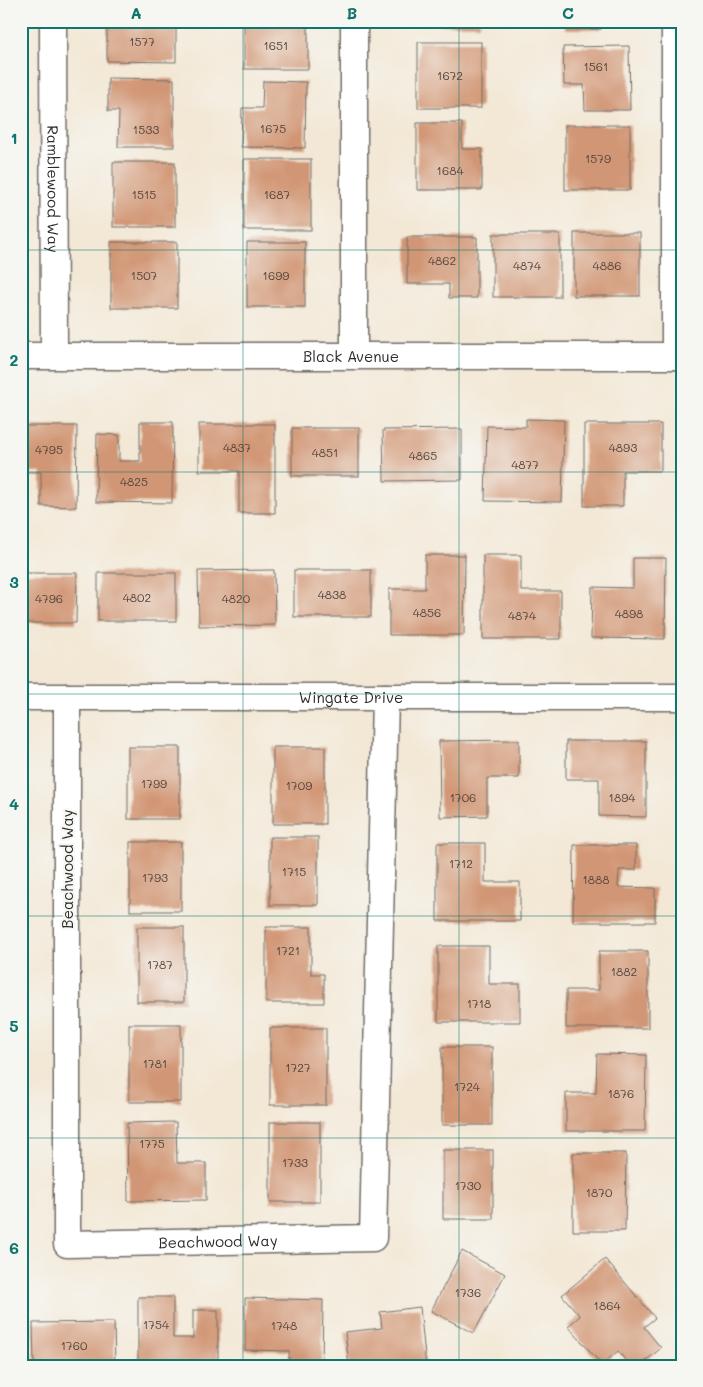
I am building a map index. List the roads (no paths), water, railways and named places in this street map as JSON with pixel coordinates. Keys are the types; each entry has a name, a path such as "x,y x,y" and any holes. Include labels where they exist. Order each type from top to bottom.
{"street":[{"name":"Ramblewood Way","path":"53,21 54,355"},
{"path":"354,21 354,355"},
{"path":"675,21 678,356"},
{"name":"Black Avenue","path":"21,356 678,356"},
{"name":"Wingate Drive","path":"21,697 682,697"},
{"name":"Beachwood Way","path":"67,697 67,1244 373,1238 385,697"}]}
